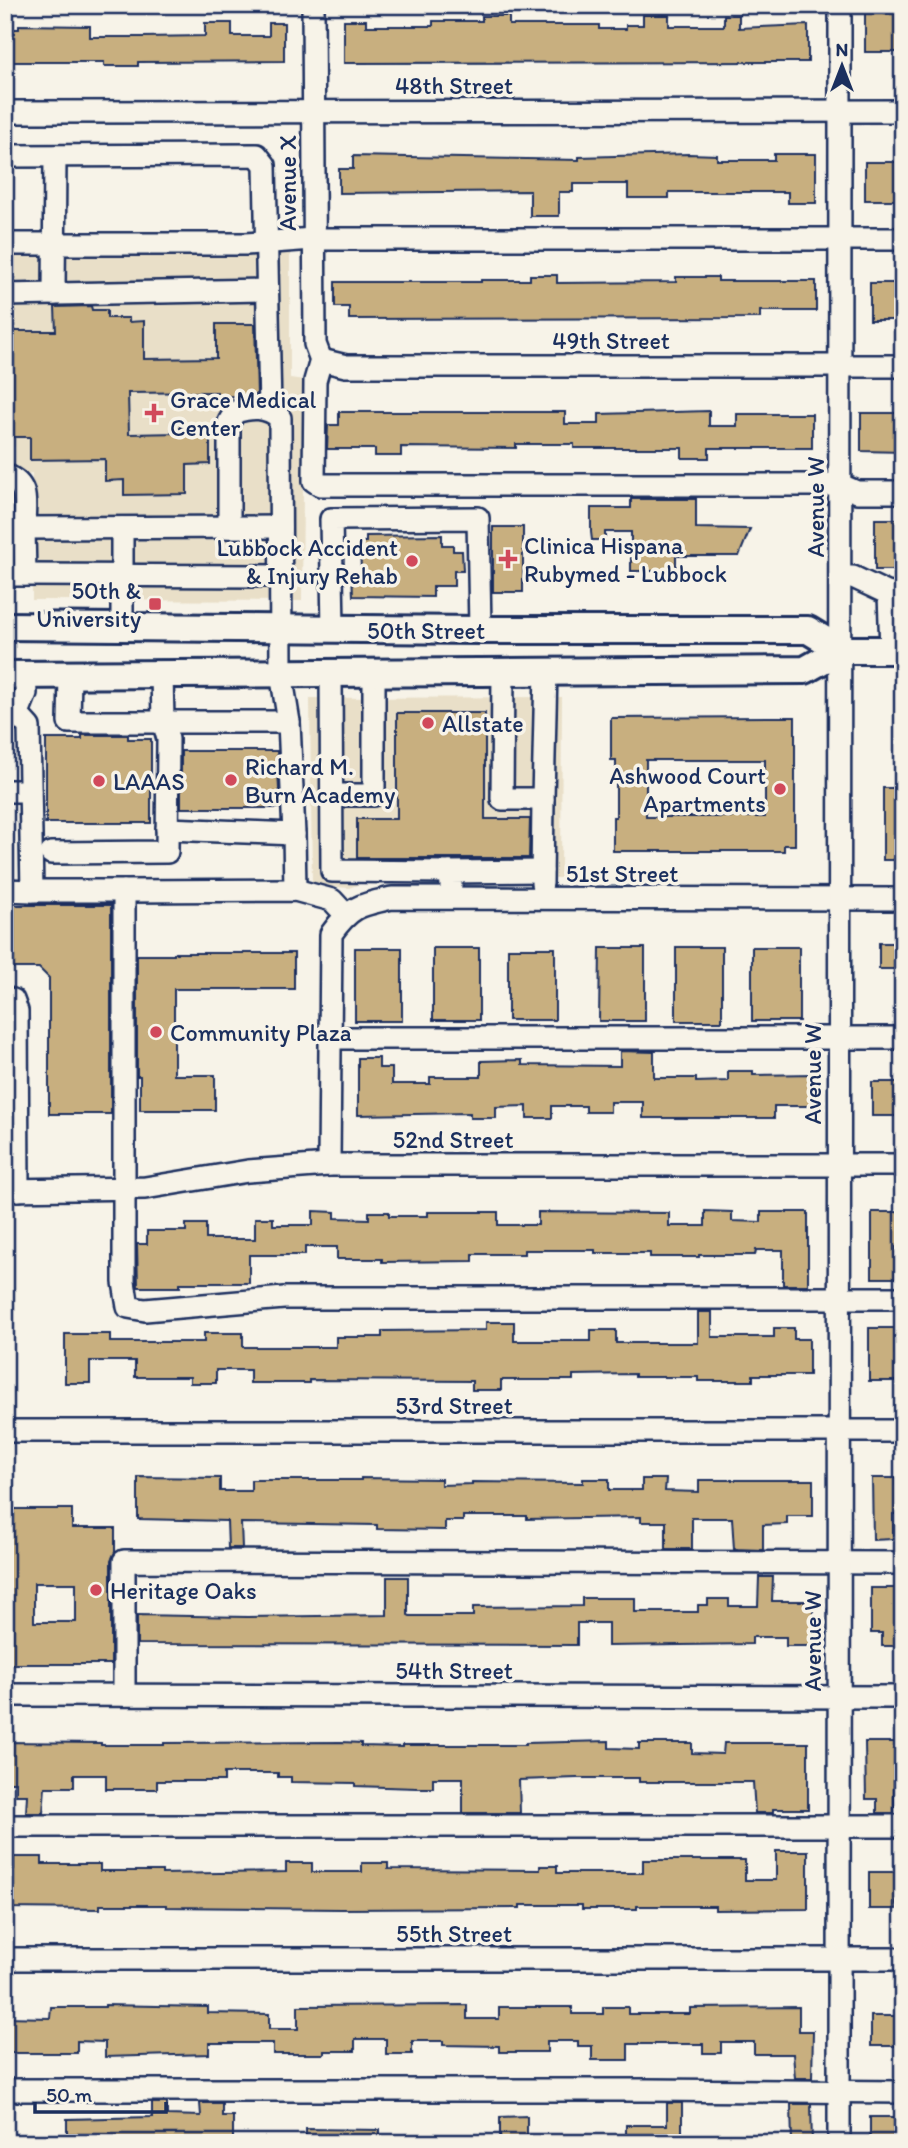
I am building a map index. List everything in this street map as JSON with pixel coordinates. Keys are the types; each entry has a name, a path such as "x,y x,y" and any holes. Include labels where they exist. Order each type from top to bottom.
{"main road":[{"name":"50th Street","path":"5,626 808,630 841,650"},
{"name":"50th Street","path":"15,675 805,670 841,650 897,650"}],"street":[{"name":"Avenue X","path":"313,5 315,344 321,360"},
{"name":"Avenue W","path":"839,2143 840,5"},
{"name":"48th Street","path":"5,112 903,111"},
{"path":"5,156 257,155 265,165 270,410"},
{"path":"54,294 55,156"},
{"path":"5,244 266,242 313,239 903,239"},
{"path":"5,295 267,290"},
{"path":"321,360 315,381 314,481 320,485 841,485 857,492 903,492"},
{"name":"49th Street","path":"321,360 346,366 903,366"},
{"path":"229,527 229,422 235,412 250,408 270,410 280,418 281,673 289,722 295,890"},
{"path":"5,475 17,480 24,490 24,528 15,575 280,576"},
{"path":"333,629 331,519 478,518 480,630"},
{"path":"24,528 280,527"},
{"path":"122,528 122,626"},
{"path":"841,576 853,577 896,594 897,650"},
{"path":"503,671 502,799 544,799"},
{"path":"542,899 546,671"},
{"path":"332,795 374,795 374,672"},
{"path":"331,673 332,871 542,871"},
{"path":"51,853 167,852 168,739 163,722 162,674"},
{"path":"15,675 26,693 12,709 29,727 32,891"},
{"path":"69,676 69,722 289,722"},
{"path":"5,791 30,791"},
{"path":"167,829 294,834"},
{"path":"375,872 376,902"},
{"path":"421,872 421,898"},
{"path":"450,872 451,898"},
{"path":"5,890 295,890 332,900 345,914 331,934 329,1165"},
{"path":"124,891 124,1282 128,1307 145,1310 284,1298 903,1298"},
{"name":"51st Street","path":"345,914 392,898 903,899"},
{"path":"5,998 13,1000 17,1011 12,1190"},
{"path":"329,1038 903,1038"},
{"name":"52nd Street","path":"12,1190 145,1188 248,1171 329,1165 903,1166"},
{"name":"53rd Street","path":"5,1431 903,1431"},
{"path":"124,1695 124,1561 903,1563"},
{"name":"54th Street","path":"5,1695 903,1697"},
{"path":"5,1826 903,1826"},
{"name":"55th Street","path":"5,1959 903,1959"},
{"path":"5,2090 903,2092"}],"shaded area":[{"name":"Grace Medical Center","path":"5,251 290,251 290,378 304,380 302,601 32,600 32,473 14,476 15,447 5,446"},
{"path":"562,697 561,878 373,879 349,888 312,885 310,698"}],"building":[{"path":"865,13 903,13 903,52 865,52"},
{"path":"643,15 669,15 669,26 724,26 724,15 739,15 739,28 808,25 808,62 344,63 344,20 366,20 366,26 433,26 433,21 482,21 482,16 509,16 509,25 599,25 599,29 626,29 626,25 643,25"},
{"path":"205,23 232,23 232,36 269,36 269,23 284,23 284,61 138,62 138,66 104,66 104,62 5,62 5,29 19,29 19,25 90,26 90,37 143,37 205,36"},
{"path":"774,154 816,154 816,203 788,203 788,192 669,192 669,198 628,198 628,184 573,184 573,192 559,192 559,216 530,216 530,191 339,193 339,169 353,169 353,156 579,160 579,157 717,155 717,160 774,160"},
{"path":"865,162 903,162 903,200 865,200"},
{"path":"530,275 557,275 557,283 676,282 676,277 718,277 718,281 816,281 816,311 760,311 760,318 349,319 349,307 335,307 335,282 481,282 530,280"},
{"path":"870,283 903,283 903,320 870,320"},
{"path":"91,306 92,310 107,310 107,318 129,318 129,322 144,321 144,359 216,358 216,324 255,324 257,395 217,397 217,392 128,393 129,434 180,433 180,427 210,426 210,464 187,465 187,494 124,495 124,480 105,481 105,459 30,460 30,437 5,437 5,331 56,331 55,307"},
{"path":"709,411 709,426 737,426 737,414 812,414 812,448 709,448 709,458 682,458 682,448 574,448 574,444 516,444 516,448 401,447 401,456 375,456 375,449 327,449 328,425 339,425 339,412 565,412 565,424 599,424 599,414"},
{"path":"861,413 903,413 903,452 861,451"},
{"path":"631,499 696,499 696,528 750,529 739,556 676,556 676,571 631,571 631,532 605,532 605,540 592,540 591,508 631,508"},
{"path":"875,519 903,519 903,570 875,570"},
{"name":"Clinica Hispana Rubymed - Lubbock","path":"493,527 523,527 523,592 493,592"},
{"name":"Lubbock Accident & Injury Rehab","path":"442,535 442,545 453,545 453,551 462,551 463,571 454,571 454,586 433,586 433,597 353,596 352,572 361,572 360,542 366,542 366,536"},
{"path":"397,713 485,713 485,819 530,819 529,858 357,858 357,819 397,819"},
{"name":"Ashwood Court Apartments","path":"795,717 795,845 784,845 784,851 613,851 616,760 611,760 611,718","holes":["646,760 765,760 765,817 646,817"]},
{"name":"LAAAS","path":"82,735 128,735 128,739 151,739 151,823 46,823 46,739 82,739"},
{"name":"Richard M. Burn Academy","path":"181,751 277,751 280,808 181,808"},
{"path":"883,788 903,788 903,860 883,860"},
{"path":"5,905 111,905 111,1114 49,1114 49,978 39,968 5,968"},
{"path":"879,943 903,943 903,969 879,969"},
{"path":"676,947 722,947 722,1021 676,1021"},
{"path":"752,947 799,947 799,1021 752,1021"},
{"path":"355,948 402,948 402,1021 355,1021"},
{"path":"433,948 479,948 479,1020 433,1020"},
{"path":"508,948 555,948 555,1020 508,1020"},
{"path":"600,948 645,948 645,1021 599,1021"},
{"name":"Community Plaza","path":"294,953 294,989 174,989 174,1075 215,1075 215,1110 140,1110 140,1076 137,1076 137,955"},
{"path":"620,1051 654,1052 654,1078 696,1078 696,1082 728,1081 728,1071 753,1071 753,1075 813,1074 813,1106 774,1106 774,1118 643,1118 643,1102 610,1102 610,1112 586,1112 586,1106 552,1106 552,1118 527,1118 527,1106 496,1107 496,1118 470,1118 470,1113 358,1115 358,1058 379,1058 379,1068 392,1068 392,1084 430,1084 430,1077 481,1077 481,1061 522,1060 522,1065 620,1066"},
{"path":"872,1082 903,1082 903,1116 872,1116"},
{"path":"313,1211 335,1212 335,1218 369,1219 369,1212 389,1212 389,1216 428,1216 428,1212 498,1212 498,1225 538,1225 538,1212 669,1213 669,1226 705,1226 705,1211 732,1212 732,1221 761,1222 761,1212 808,1212 808,1285 783,1285 783,1250 756,1250 755,1255 650,1257 650,1253 524,1250 524,1254 473,1254 473,1261 382,1262 382,1259 337,1259 337,1247 305,1247 305,1255 249,1255 249,1283 180,1283 180,1287 138,1287 137,1244 147,1244 147,1231 186,1231 186,1224 206,1224 206,1239 255,1239 255,1218 273,1218 273,1225 313,1225"},
{"path":"872,1212 903,1212 903,1247 896,1247 896,1278 872,1278"},
{"path":"698,1312 712,1312 712,1337 774,1337 774,1328 794,1328 794,1339 809,1339 809,1375 753,1375 753,1381 698,1381 698,1377 573,1375 573,1380 501,1380 501,1390 472,1390 472,1381 309,1380 309,1383 250,1383 250,1370 216,1370 216,1383 190,1383 190,1377 135,1377 135,1361 90,1361 90,1383 65,1383 65,1334 110,1334 110,1342 204,1342 204,1333 243,1333 243,1347 336,1347 336,1337 382,1337 382,1331 486,1330 486,1322 514,1322 514,1341 591,1341 591,1330 616,1330 616,1343 698,1343"},
{"path":"869,1328 895,1328 895,1354 903,1354 903,1381 869,1381"},
{"path":"138,1477 220,1478 220,1491 251,1491 251,1480 441,1479 441,1485 472,1482 583,1483 583,1479 609,1479 609,1490 642,1490 642,1479 666,1479 665,1491 699,1492 699,1480 813,1480 813,1516 787,1516 787,1524 763,1525 763,1550 734,1549 732,1518 692,1518 692,1549 666,1549 666,1522 641,1522 641,1517 527,1519 527,1516 463,1516 463,1521 445,1521 445,1530 377,1529 377,1525 241,1523 242,1548 228,1548 227,1521 138,1519"},
{"path":"872,1478 896,1478 896,1485 903,1484 903,1514 893,1514 893,1539 873,1540"},
{"name":"Heritage Oaks","path":"5,1509 72,1509 72,1528 115,1528 115,1552 111,1561 111,1664 5,1664","holes":["34,1583 76,1583 76,1622 34,1622"]},
{"path":"387,1577 408,1577 410,1616 473,1616 473,1607 582,1606 582,1598 635,1598 635,1612 698,1612 698,1605 708,1605 708,1599 729,1599 729,1606 758,1606 759,1577 773,1577 772,1601 813,1601 813,1646 786,1646 786,1637 752,1637 752,1644 608,1646 608,1623 577,1623 577,1645 137,1644 137,1615 387,1615"},
{"path":"871,1588 897,1588 897,1601 903,1601 903,1646 882,1646 882,1633 871,1633"},
{"path":"609,1741 609,1748 639,1749 639,1743 692,1743 692,1753 723,1754 724,1743 808,1743 808,1809 773,1809 773,1813 755,1813 753,1782 639,1782 639,1778 577,1778 519,1780 520,1813 463,1813 463,1778 433,1778 433,1788 417,1788 291,1782 291,1777 278,1777 278,1773 224,1773 224,1781 157,1781 157,1789 106,1789 106,1775 74,1775 74,1787 45,1787 43,1813 26,1813 27,1795 16,1795 16,1782 5,1782 5,1742 164,1745 342,1742 361,1743 361,1746 403,1747"},
{"path":"865,1742 903,1742 903,1779 894,1779 894,1813 877,1813 877,1799 866,1799"},
{"path":"776,1851 808,1851 808,1909 715,1910 715,1906 637,1906 637,1909 582,1909 582,1905 341,1909 166,1905 100,1905 100,1909 5,1908 5,1869 14,1869 14,1857 42,1857 42,1864 100,1864 100,1871 162,1871 162,1874 286,1872 286,1863 312,1863 312,1872 362,1872 362,1863 388,1863 388,1869 540,1870 540,1866 557,1866 557,1873 643,1873 643,1860 745,1860 745,1880 776,1880"},
{"path":"869,1872 903,1872 903,1901 896,1901 896,1909 869,1909"},
{"path":"467,2005 467,2019 499,2019 499,2007 572,2007 572,2014 603,2014 603,2007 628,2007 628,2014 690,2014 690,2008 799,2007 799,2031 813,2031 812,2078 795,2078 793,2054 754,2054 754,2042 721,2042 721,2053 703,2053 703,2044 628,2044 628,2060 592,2060 592,2046 578,2046 578,2041 547,2041 547,2052 499,2052 499,2046 443,2045 443,2041 412,2041 412,2054 386,2054 386,2039 355,2039 355,2051 324,2051 324,2054 273,2054 273,2043 209,2043 209,2054 105,2057 105,2042 77,2041 77,2053 5,2053 5,2017 50,2018 51,2007 208,2007 208,2013 269,2014 269,2029 298,2029 298,2006"},
{"path":"871,2016 903,2016 903,2046 871,2046"},
{"path":"152,2103 167,2103 167,2115 201,2116 200,2103 222,2103 222,2116 233,2116 233,2143 67,2143 67,2119 152,2117"},
{"path":"667,2103 682,2103 682,2143 626,2143 626,2125 667,2125"},
{"path":"791,2104 811,2104 812,2143 792,2143"},
{"path":"527,2116 527,2143 500,2143 500,2117"},
{"path":"870,2117 895,2117 895,2143 870,2143"},
{"path":"306,2129 380,2130 380,2143 306,2143"}],"place":[{"name":"Grace Medical Center","path":"154,413"},
{"name":"Clinica Hispana Rubymed - Lubbock","path":"508,559"},
{"name":"Lubbock Accident & Injury Rehab","path":"412,561"},
{"name":"50th & University","path":"155,604"},
{"name":"Allstate","path":"428,723"},
{"name":"Richard M. Burn Academy","path":"231,780"},
{"name":"LAAAS","path":"99,781"},
{"name":"Ashwood Court Apartments","path":"780,789"},
{"name":"Community Plaza","path":"156,1032"},
{"name":"Heritage Oaks","path":"96,1590"}]}
